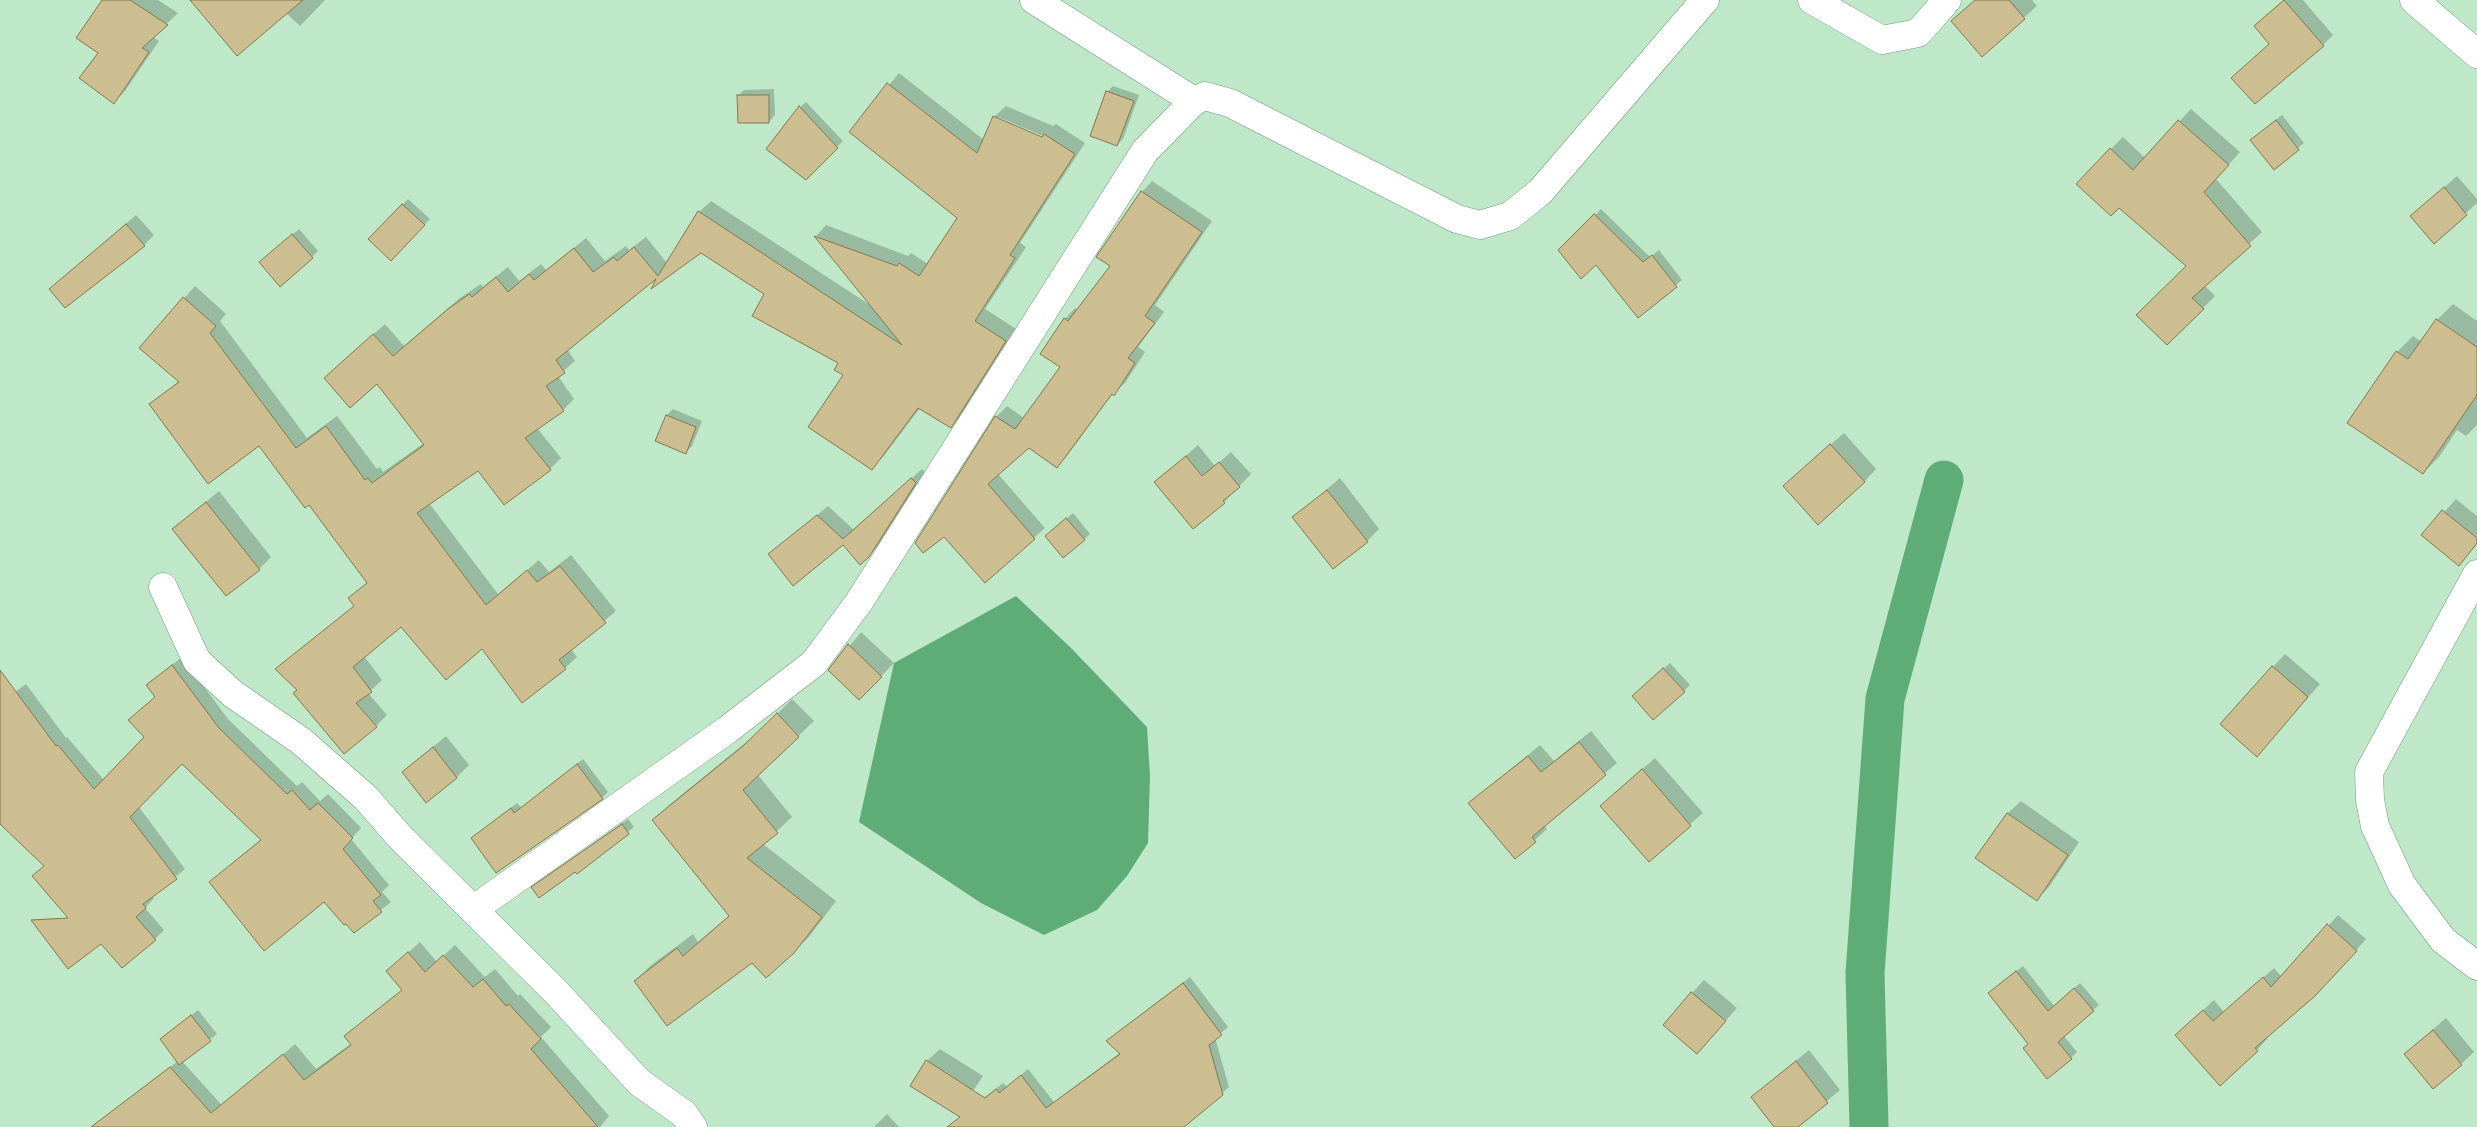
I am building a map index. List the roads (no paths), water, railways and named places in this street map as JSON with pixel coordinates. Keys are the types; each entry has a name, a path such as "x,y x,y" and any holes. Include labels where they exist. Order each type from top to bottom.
{"street":[{"path":"1034,0 1194,101"},
{"path":"474,910 727,730 814,663 859,602 1145,151 1194,101 1205,96 1230,103 1457,219 1480,225 1510,216 1540,192 1705,0"},
{"path":"1812,0 1882,40 1918,34 1947,0"},
{"path":"2414,0 2477,54"},
{"path":"2477,574 2369,772 2370,800 2375,826 2402,885 2444,940 2477,966"},
{"path":"163,587 196,661 233,694 301,741 366,798 400,838 557,993 638,1082 684,1114 693,1127"}],"waterway":[{"path":"1869,1127 1865,973 1885,699 1944,480"}]}
